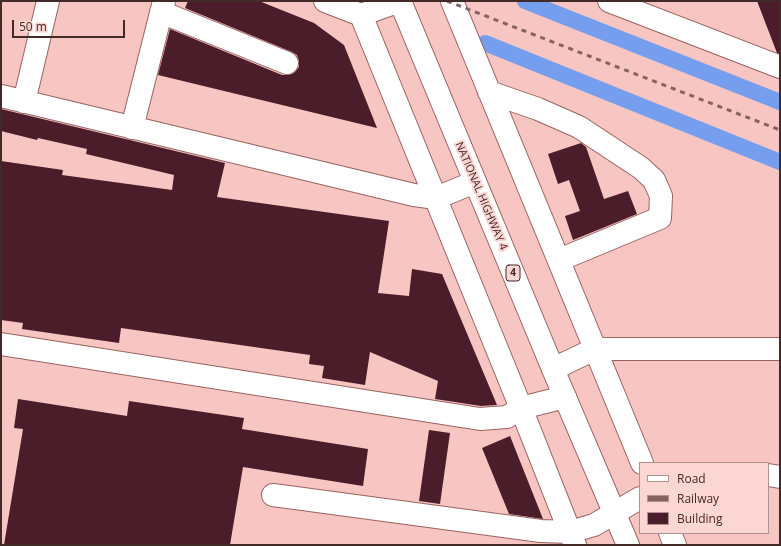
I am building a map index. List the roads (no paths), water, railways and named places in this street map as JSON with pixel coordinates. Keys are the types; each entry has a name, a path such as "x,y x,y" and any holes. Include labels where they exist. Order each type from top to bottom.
{"main road":[{"path":"24,102 48,1"},
{"path":"325,1 360,15 400,1"},
{"name":"NATIONAL HIGHWAY 4","path":"400,1 628,545"},
{"path":"452,1 642,462"},
{"path":"608,1 780,67"},
{"path":"132,128 163,7 287,63"},
{"path":"360,15 391,93 436,198 572,538"},
{"path":"489,92 538,109 579,127 641,168 654,180 661,196 660,218 559,260"},
{"path":"1,96 414,195 436,198 475,182"},
{"path":"1,344 480,419 507,417 521,408 565,397"},
{"path":"553,369 595,349 780,349"},
{"path":"769,476 780,477"},
{"path":"273,495 541,531 572,538 639,499"},
{"path":"670,534 675,545"}],"waterway":[{"path":"525,1 780,102"},
{"path":"485,43 780,162"}],"railway":[{"path":"447,1 780,130"}]}
